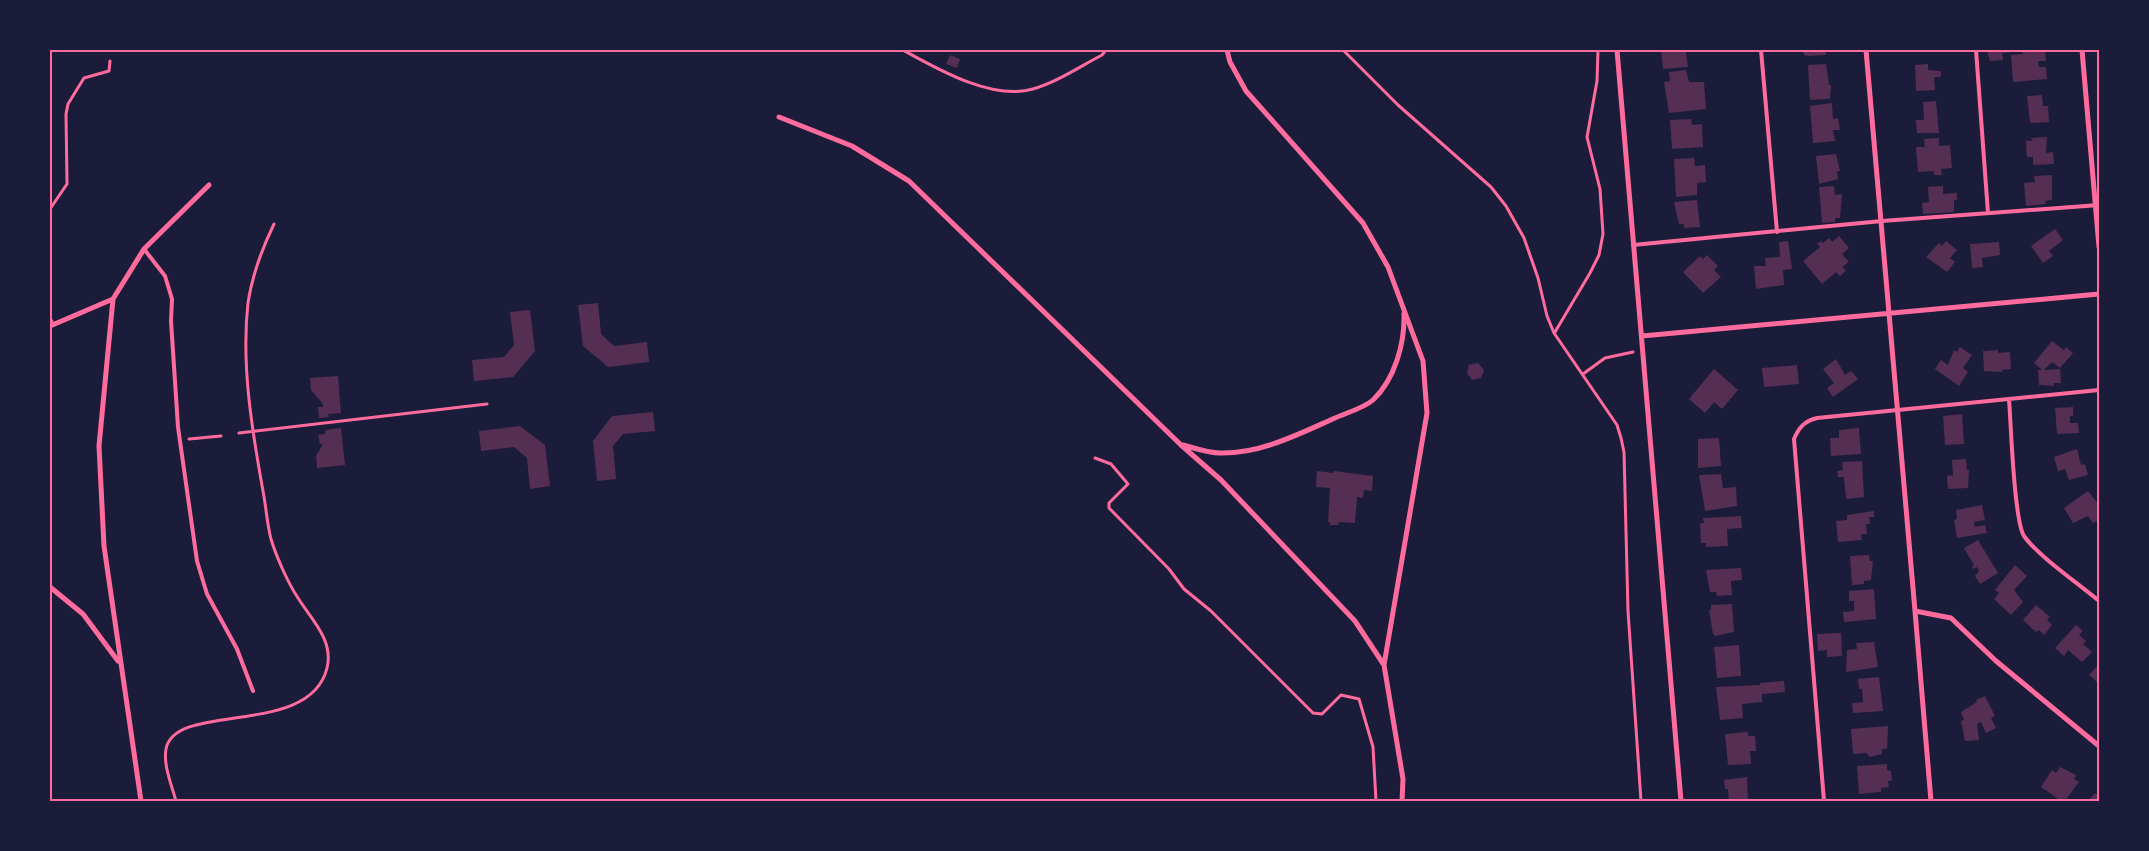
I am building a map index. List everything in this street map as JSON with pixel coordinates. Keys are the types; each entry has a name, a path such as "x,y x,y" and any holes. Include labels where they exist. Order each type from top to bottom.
{"street":[{"path":"1227,50 1230,62 1246,91 1363,223 1388,266 1423,361 1427,413 1384,665 1403,779 1402,801"},
{"path":"1616,50 1681,801"},
{"path":"1866,50 1931,801"},
{"path":"2082,50 2097,205 2099,247"},
{"path":"779,117 852,146 909,181 1181,445 1221,480 1354,621 1384,665"},
{"path":"141,801 104,546 99,446 113,299 144,249 209,185"},
{"path":"1642,336 2099,294"},
{"path":"51,323 113,299"},
{"path":"1181,445 1219,453 1254,450 1301,433 1371,401 1386,384 1400,352 1405,326 1404,308"},
{"path":"50,587 83,614 120,663"},
{"path":"1915,611 1951,618 1996,661 2099,746"}],"lane":[{"path":"1761,50 1777,232"},
{"path":"1976,50 1988,213"},
{"path":"1633,245 1882,221 2097,205"},
{"path":"144,249 165,276 172,299 171,321 179,441 197,561 207,594 237,649 254,690"},
{"path":"1824,801 1794,439 1797,430 1808,420 2099,390"},
{"path":"2009,399 2018,506 2023,534 2033,546 2099,602"}],"path":[{"path":"903,50 965,81 1012,92 1031,90 1047,84 1102,55 1106,50"},
{"path":"1343,50 1398,104 1491,187 1506,206 1524,238 1538,278 1547,316 1554,333 1616,425 1624,452 1628,611 1641,801"},
{"path":"1554,333 1590,273 1599,254 1603,234 1600,190 1587,137 1598,81 1598,50"},
{"path":"50,209 67,184 66,114 68,104 84,78 109,71 110,61"},
{"path":"176,801 165,756 169,740 175,734 192,725 241,718 286,707 310,696 322,682 327,668 328,652 324,637 297,596 272,539 254,432 247,349 248,301 258,260 274,224"},
{"path":"1583,374 1605,358 1633,352"},
{"path":"239,434 487,404"},
{"path":"179,441 221,436"},
{"path":"1095,458 1111,464 1128,484 1109,503 1109,508 1169,569 1184,589 1211,610 1313,713 1322,714 1341,695 1358,699 1374,747 1376,801"}],"building":[{"path":"1661,50 1696,51 1686,52 1688,67 1663,69"},
{"path":"1803,50 1826,50 1826,55 1808,56 1804,55"},
{"path":"1987,50 2023,51 2002,53 2003,60 1990,61"},
{"path":"2023,50 2045,50 2046,61 2038,61 2039,67 2046,67 2047,79 2013,82 2011,55 2023,54"},
{"path":"950,55 960,59 957,68 946,64"},
{"path":"1826,64 1829,85 1831,85 1830,99 1810,100 1808,65"},
{"path":"1928,64 1928,70 1941,71 1941,77 1934,77 1935,90 1916,91 1915,65"},
{"path":"1686,70 1689,82 1704,82 1706,109 1669,113 1664,82 1670,81 1669,72"},
{"path":"2042,95 2043,106 2048,106 2049,122 2030,123 2027,96"},
{"path":"1936,101 1939,133 1917,133 1916,120 1924,120 1923,102"},
{"path":"1832,103 1833,119 1838,118 1840,130 1833,130 1835,141 1813,143 1810,106"},
{"path":"1691,119 1692,125 1702,124 1703,147 1672,149 1670,120"},
{"path":"2047,137 2046,153 2053,152 2054,164 2033,165 2033,157 2027,157 2026,141 2032,141 2031,138"},
{"path":"1939,138 1939,146 1950,145 1952,168 1941,169 1942,175 1934,175 1934,171 1918,172 1916,147 1925,147 1924,139"},
{"path":"1836,154 1840,171 1837,171 1838,179 1819,184 1816,156"},
{"path":"1694,158 1695,166 1705,165 1706,182 1697,183 1697,195 1676,197 1674,159"},
{"path":"2052,175 2052,200 2045,201 2046,204 2026,206 2024,183 2035,182 2034,176"},
{"path":"1834,186 1835,195 1842,194 1840,218 1835,218 1835,222 1822,223 1819,187"},
{"path":"1943,186 1943,194 1957,193 1957,200 1954,200 1954,212 1923,214 1922,203 1929,202 1928,187"},
{"path":"1697,200 1700,227 1684,228 1684,224 1679,224 1674,202"},
{"path":"2055,229 2063,240 2049,251 2053,256 2043,263 2031,246"},
{"path":"1839,236 1849,248 1842,254 1849,262 1842,267 1846,271 1840,276 1836,272 1822,284 1803,261 1820,247 1817,244 1821,241 1823,243 1829,238 1832,242"},
{"path":"1788,241 1792,269 1783,270 1784,285 1756,289 1754,266 1766,266 1765,258 1780,257 1779,242"},
{"path":"1946,241 1957,250 1950,258 1955,262 1947,272 1926,257 1939,243 1942,246"},
{"path":"1999,242 2000,255 1982,258 1983,267 1972,268 1970,244"},
{"path":"1707,255 1718,266 1714,270 1721,277 1703,293 1683,272 1700,256 1703,259"},
{"path":"598,303 601,334 614,346 647,342 649,362 608,367 583,346 578,305"},
{"path":"530,310 535,351 513,377 474,381 472,360 504,357 514,345 510,312"},
{"path":"2052,341 2064,350 2066,347 2073,353 2060,368 2052,362 2044,370 2060,369 2061,383 2054,383 2054,386 2039,385 2038,370 2042,370 2034,363"},
{"path":"1960,347 1972,355 1963,368 1968,372 1959,386 1935,369 1941,360 1948,365 1954,350 1957,352"},
{"path":"1998,350 1998,353 2010,352 2011,369 2002,370 2002,372 1984,371 1983,351"},
{"path":"1836,359 1845,375 1851,371 1858,379 1833,397 1827,388 1834,383 1823,369"},
{"path":"1478,363 1484,370 1481,378 1472,380 1467,373 1469,365"},
{"path":"1797,365 1799,384 1764,387 1762,368"},
{"path":"1714,369 1738,390 1722,409 1714,402 1705,413 1689,399"},
{"path":"338,376 341,413 328,414 329,417 319,418 318,407 323,407 323,404 311,390 310,378"},
{"path":"2073,407 2073,416 2070,416 2070,423 2078,423 2079,433 2057,434 2055,408"},
{"path":"653,412 655,431 623,434 613,446 616,479 597,481 593,441 612,416"},
{"path":"1962,414 1964,444 1945,445 1943,416"},
{"path":"520,426 545,445 550,486 530,489 527,458 514,447 481,451 479,431"},
{"path":"341,428 345,465 317,468 316,456 323,444 320,444 318,435 325,434 325,430"},
{"path":"1859,428 1861,454 1831,456 1830,438 1839,438 1839,430"},
{"path":"1719,438 1721,466 1698,468 1698,439"},
{"path":"2077,449 2081,465 2085,464 2088,475 2069,480 2065,469 2058,471 2054,457"},
{"path":"1966,459 1967,470 1969,470 1968,488 1948,489 1947,476 1953,475 1952,460"},
{"path":"1862,461 1864,497 1846,499 1844,477 1838,477 1837,471 1843,470 1842,462"},
{"path":"1317,471 1333,473 1334,471 1373,476 1372,491 1364,490 1363,498 1357,497 1355,523 1339,522 1338,525 1330,525 1330,522 1328,522 1330,488 1316,487"},
{"path":"1721,474 1723,488 1736,487 1737,506 1705,511 1699,475"},
{"path":"2088,491 2099,505 2099,520 2093,523 2088,516 2073,523 2064,508"},
{"path":"1982,505 1985,520 1974,522 1975,527 1985,525 1987,533 1957,538 1954,520 1957,519 1956,510"},
{"path":"1874,511 1874,517 1869,517 1870,524 1866,524 1867,534 1861,534 1862,540 1838,542 1836,521 1847,520 1847,515"},
{"path":"1741,516 1742,528 1727,529 1728,546 1706,547 1706,543 1701,543 1700,523 1704,523 1703,518"},
{"path":"1978,540 1998,573 1980,584 1975,576 1979,571 1977,567 1973,569 1972,566 1974,565 1964,548"},
{"path":"1869,555 1870,561 1873,561 1871,580 1864,581 1864,584 1852,585 1850,556"},
{"path":"2015,565 2027,576 2014,590 2023,602 2011,615 1994,599 1999,593 1995,590"},
{"path":"1741,568 1742,580 1731,581 1732,595 1717,596 1716,592 1710,592 1706,570"},
{"path":"1874,589 1876,619 1844,622 1843,612 1854,611 1854,601 1849,601 1849,591"},
{"path":"1732,604 1734,632 1715,636 1709,610 1711,610 1711,605"},
{"path":"2036,605 2050,617 2047,620 2052,625 2044,635 2039,630 2036,632 2023,620"},
{"path":"2076,625 2083,631 2079,635 2086,641 2083,644 2092,652 2082,662 2068,650 2064,656 2055,648"},
{"path":"1841,633 1842,656 1827,657 1827,650 1818,651 1817,634"},
{"path":"1874,642 1878,667 1846,672 1847,650 1857,649 1856,643"},
{"path":"1739,645 1741,676 1717,678 1714,647"},
{"path":"2099,664 2099,681 2098,683 2089,675"},
{"path":"1879,677 1883,711 1853,713 1852,703 1863,702 1862,689 1859,689 1858,679"},
{"path":"1784,681 1785,692 1762,694 1762,702 1742,704 1743,718 1720,720 1716,687 1760,685 1760,683"},
{"path":"1985,696 1995,716 1991,718 1996,728 1986,733 1981,722 1977,724 1979,740 1965,741 1961,721 1964,720 1961,712 1977,702 1976,700"},
{"path":"1888,726 1887,749 1882,749 1882,754 1870,757 1866,753 1853,754 1851,729"},
{"path":"1748,732 1748,736 1755,736 1756,751 1750,751 1751,764 1728,765 1725,734"},
{"path":"1887,764 1887,770 1891,771 1892,781 1888,781 1889,787 1881,788 1881,792 1859,794 1857,766"},
{"path":"2060,767 2076,775 2074,779 2079,782 2065,801 2061,801 2041,787 2052,770 2056,773"},
{"path":"1747,777 1748,801 1729,801 1728,789 1725,789 1724,780"},
{"path":"2095,793 2099,796 2099,801 2088,801"}]}
